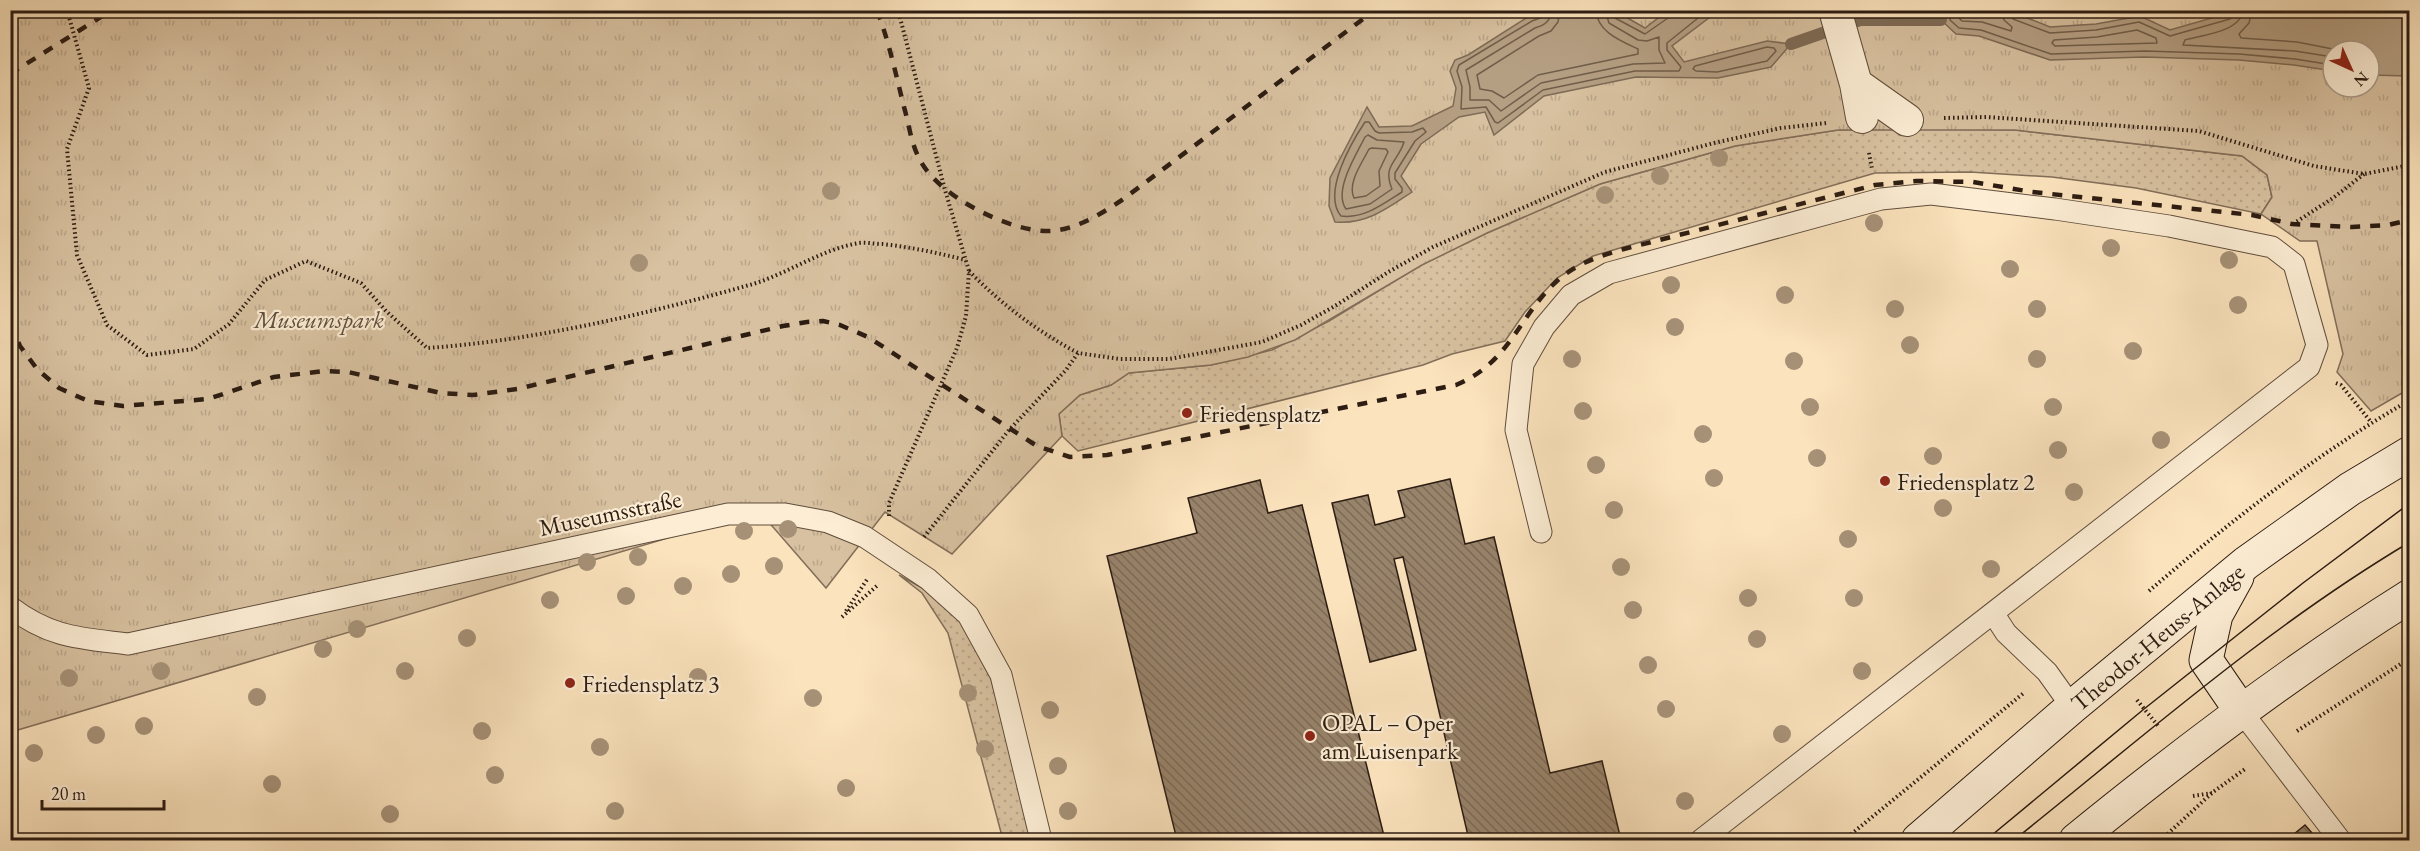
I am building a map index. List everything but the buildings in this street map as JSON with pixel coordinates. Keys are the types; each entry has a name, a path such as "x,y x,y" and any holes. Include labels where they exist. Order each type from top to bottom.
{"main road":[{"name":"Theodor-Heuss-Anlage","path":"1918,840 2114,671 2246,562 2350,489 2409,453"},
{"path":"2241,711 2206,660 2216,615 2246,562"},
{"path":"2076,840 2241,711 2312,659 2409,596"}],"street":[{"path":"1835,10 1856,84 1862,117"},
{"path":"1856,84 1907,120"}],"lane":[{"path":"1541,532 1516,430 1523,364 1544,327 1571,295 1609,273 1881,199 1931,194 2169,226 2272,247 2294,264 2317,345 2309,367 1701,840"},
{"name":"Museumsstraße","path":"10,607 58,634 128,644 728,514 785,514 828,522 865,537 928,579 968,615 1001,675 1041,840"},
{"path":"1993,613 2006,633 2047,672 2072,707"},
{"path":"2241,711 2340,840"}],"path":[{"path":"67,10 89,88 66,149 77,255 107,326 147,355 194,349 229,324 265,280 306,261 361,282 386,311 427,348 459,346 554,330 666,307 756,283 822,255 860,243 911,247 966,260"},
{"path":"842,617 886,551 889,503 957,348 966,316 969,271 945,190 898,10"},
{"path":"1862,117 1875,185 1881,199"},
{"path":"2272,247 2292,224 2333,198 2364,174"},
{"path":"969,271 1013,312 1047,337 1078,353"},
{"path":"2309,367 2341,386 2371,422"},
{"path":"2161,840 2213,792 2269,750 2409,658"},
{"path":"2114,671 2213,792"},
{"path":"1844,840 2047,672"}],"green space":[{"name":"Museumspark","path":"11,11 2409,11 2409,389 2371,411 2337,372 2343,354 2317,241 2300,241 2261,214 2272,197 2267,175 2242,156 2015,130 1838,130 1735,146 1600,184 1487,233 1422,265 1295,340 1248,357 1211,365 1129,373 1111,385 1080,395 1059,414 1062,436 952,554 885,512 826,588 759,511 11,732"},
{"path":"1838,130 2015,130 2242,156 2267,175 2272,197 2261,214 2136,188 2052,177 1970,172 1875,173 1593,256 1557,278 1525,312 1505,341 1452,354 1423,365 1078,451 1062,436 1059,414 1080,395 1111,385 1129,373 1211,365 1272,350 1329,321 1421,265 1487,233 1600,184 1735,146"},
{"path":"899,575 924,589 961,622 991,679 1033,840 1003,840 948,633 922,593"}],"water":[{"path":"1551,10 1618,11 1645,28 1667,11 1718,11 1672,46 1684,62 1767,41 1791,44 1771,67 1718,78 1636,77 1544,96 1494,135 1485,112 1459,117 1421,144 1401,176 1412,192 1367,218 1335,222 1329,206 1330,178 1367,107 1379,127 1412,126 1453,106 1456,88 1450,71 1455,60 1468,55 1531,15"},
{"path":"1947,11 2010,11 2050,27 2096,24 2140,16 2170,30 2236,11 2409,11 2409,76 2381,75 2381,39 2321,39 2321,69 2239,60 2144,57 2050,60 1979,36 1956,34 1941,20"}],"waterway":[{"path":"1791,44 1860,20 1941,20"}],"tram line":[{"path":"1986,840 2144,709 2303,583 2410,503"},
{"path":"2014,840 2256,646 2357,575 2410,542"}],"railway":[{"path":"10,74 112,10"},
{"path":"877,10 889,46 914,147 929,173 942,187 977,210 1016,226 1051,231 1079,224 1122,200 1375,10"},
{"path":"10,324 20,346 37,369 59,388 88,401 123,406 208,399 274,377 324,371 348,372 441,393 473,395 517,389 783,326 823,321 840,325 868,337 1037,446 1070,457 1107,455 1456,385 1490,364 1544,294 1565,274 1581,265 1624,249 1875,185 1917,181 1973,182 2032,192 2252,215 2292,224 2352,227 2388,225 2410,220"}],"place":[{"name":"Friedensplatz","path":"1187,413"},
{"name":"Friedensplatz 2","path":"1885,481"},
{"name":"Friedensplatz 3","path":"570,683"},
{"name":"OPAL – Oper am Luisenpark","path":"1310,736"}]}
